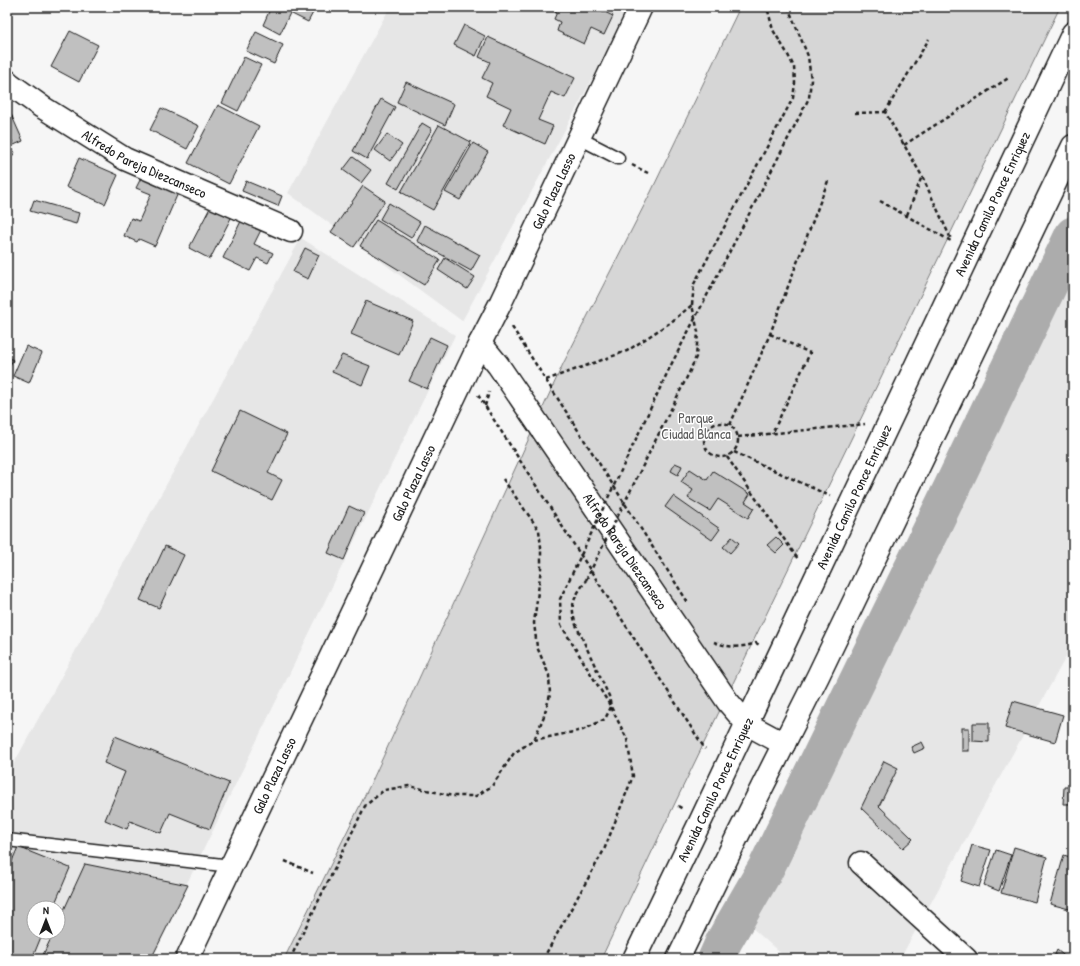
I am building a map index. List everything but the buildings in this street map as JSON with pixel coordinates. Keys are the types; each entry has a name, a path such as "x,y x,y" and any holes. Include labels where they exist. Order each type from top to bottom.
{"street":[{"name":"Galo Plaza Lasso","path":"187,959 641,7"},
{"name":"Avenida Camilo Ponce Enriquez","path":"634,959 747,724 1073,33"},
{"name":"Alfredo Pareja Diezcanseco","path":"7,81 42,107 125,158 291,231"},
{"path":"678,959 738,834 818,676 1073,146"},
{"name":"Alfredo Pareja Diezcanseco","path":"480,343 498,365 728,702 747,724 784,744"},
{"path":"861,863 966,959"}],"lane":[{"path":"579,138 618,158"},
{"path":"7,840 231,866"}],"path":[{"path":"290,959 365,806 384,790 409,786 453,796 476,796 492,786 514,753 534,740 583,730 604,718 611,707 609,696 576,625 572,613 574,600 586,580 696,357 698,332 692,305 694,284 793,98 795,83 794,67 773,30 767,7"},
{"path":"543,959 604,850 633,776 627,739 611,707 562,625 560,599 671,365 809,98 812,80 808,56 788,7"},
{"path":"885,112 929,39"},
{"path":"904,145 1010,78"},
{"path":"855,113 885,112"},
{"path":"880,201 952,242 922,176 885,112"},
{"path":"907,215 922,176"},
{"path":"730,425 770,334 828,181"},
{"path":"546,380 627,352 671,322 692,305"},
{"path":"499,306 693,609"},
{"path":"770,334 810,353 772,434"},
{"path":"465,375 705,749"},
{"path":"722,423 730,425 735,430 738,437 738,445 734,452 728,456 720,458 712,456 706,450 703,443 704,435 708,428 714,424 722,423"},
{"path":"738,437 864,424"},
{"path":"734,452 830,496"},
{"path":"728,456 798,560"},
{"path":"503,479 539,530 541,568 534,623 537,647 549,675 550,695 544,716 534,740"},
{"path":"710,636 718,649"},
{"path":"714,642 724,646 736,647 756,643"},
{"path":"285,861 313,873"}],"shaded area":[{"path":"390,7 631,7 462,321 288,193"},
{"path":"1073,204 1073,644 900,959 787,959 730,908"},
{"path":"301,238 455,335 150,959 13,959 7,956 7,776"}],"green space":[{"name":"Parque Ciudad Blanca","path":"740,7 1060,7 601,959 284,959 373,779 563,364 651,192"}],"waterway":[{"path":"716,959 724,941 766,868 1073,235"}]}
